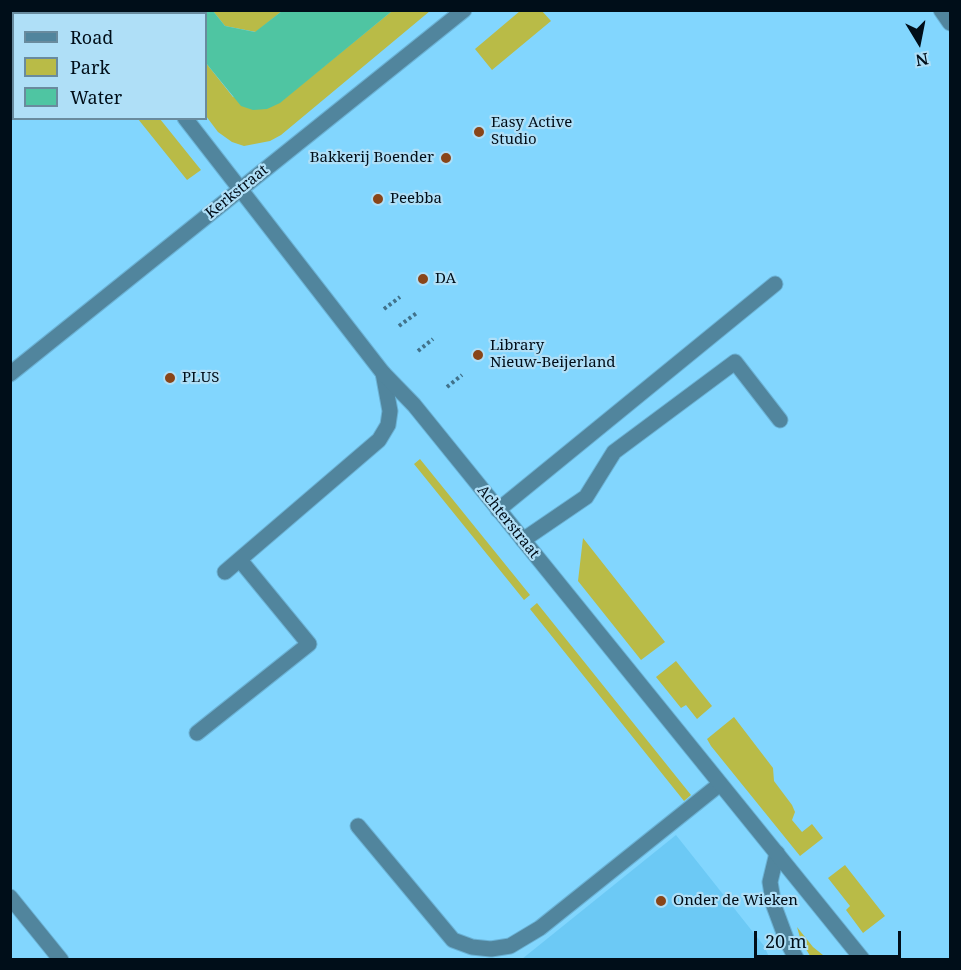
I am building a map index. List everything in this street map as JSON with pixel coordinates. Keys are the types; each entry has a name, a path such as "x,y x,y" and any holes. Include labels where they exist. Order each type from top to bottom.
{"street":[{"name":"Kerkstraat","path":"10,374 464,10"},
{"path":"941,10 951,23"},
{"name":"Achterstraat","path":"187,120 383,373 414,405 863,960"},
{"path":"498,510 775,284"},
{"path":"523,540 586,497 614,452 735,362 780,420"},
{"path":"225,572 379,440 388,425 390,411 383,373"},
{"path":"197,733 309,644 240,560"},
{"path":"358,826 453,940 472,947 491,949 510,946 540,928 720,784"},
{"path":"777,853 770,882 774,906 787,942 797,960"},
{"path":"10,897 61,960"}],"path":[{"path":"384,309 400,297"},
{"path":"399,326 418,312"},
{"path":"418,351 433,339"},
{"path":"447,387 462,375"}],"shaded area":[{"name":"Onder de Wieken","path":"676,835 764,946 770,959 522,959"}],"green space":[{"path":"213,11 282,11 256,32 225,26"},
{"path":"392,11 430,11 281,135 270,141 244,146 232,142 218,132 207,117 207,64 233,97 280,102"},
{"path":"520,11 542,11 551,21 492,70 475,49"},
{"path":"139,120 161,120 201,170 187,180"},
{"path":"420,459 530,595 524,600 414,464"},
{"path":"583,538 665,642 641,660 578,581"},
{"path":"537,603 691,795 684,801 530,609"},
{"path":"676,661 712,706 697,719 686,705 681,708 656,677"},
{"path":"734,717 773,768 774,781 795,812 792,820 802,832 812,824 823,838 800,856 707,739"},
{"path":"845,865 885,916 863,933 846,910 850,906 828,878"},
{"path":"797,927 813,947 828,959 812,959 801,941"}],"water":[{"path":"213,11 225,26 255,32 282,11 392,11 280,103 267,109 253,110 241,106 207,64 207,12 165,12"}],"place":[{"name":"Easy Active Studio","path":"479,132"},
{"name":"Bakkerij Boender","path":"446,158"},
{"name":"Peebba","path":"378,199"},
{"name":"DA","path":"423,279"},
{"name":"Library Nieuw-Beijerland","path":"478,355"},
{"name":"PLUS","path":"170,378"},
{"name":"Onder de Wieken","path":"661,901"}]}
